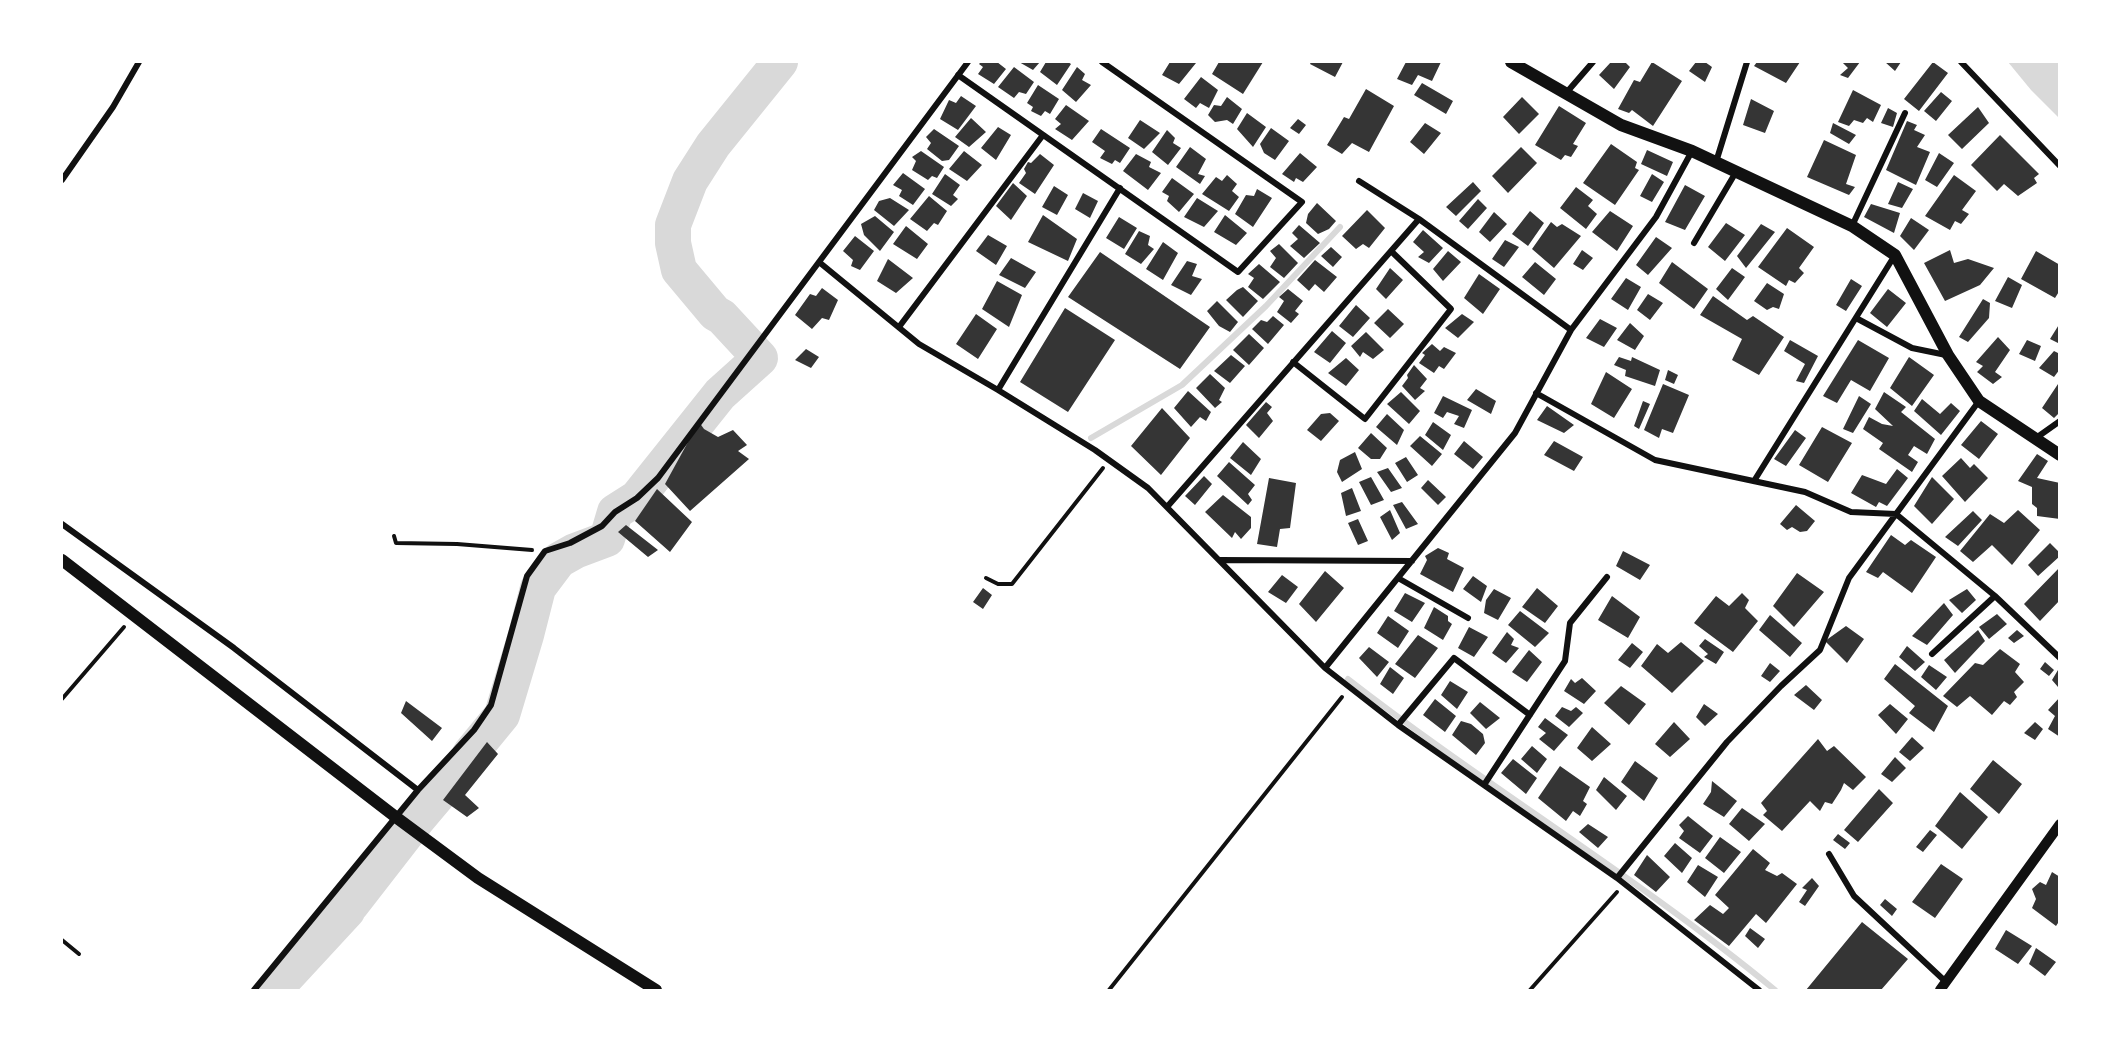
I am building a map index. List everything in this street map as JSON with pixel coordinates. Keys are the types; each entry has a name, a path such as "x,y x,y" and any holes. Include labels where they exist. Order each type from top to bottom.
{"main road":[{"path":"1514,62 1621,125 1692,151 1852,226 1895,255 1948,355 1980,400 2060,454"},
{"path":"62,560 478,878 656,990"}],"street":[{"path":"62,180 113,107 140,62"},
{"path":"254,990 418,790 474,730 491,705 527,576 545,551 570,543 602,526 615,512 637,498 658,478 968,62"},
{"path":"958,75 1238,272 1302,202 1102,62"},
{"path":"1567,92 1593,62"},
{"path":"1716,163 1747,62"},
{"path":"1961,62 2060,166"},
{"path":"1852,226 1905,113"},
{"path":"899,327 1043,135"},
{"path":"1325,668 1515,433 1572,330 1656,217 1692,151"},
{"path":"1694,243 1736,172"},
{"path":"1359,181 1419,219 1572,330"},
{"path":"998,390 1120,188"},
{"path":"1167,507 1419,219"},
{"path":"1293,362 1365,419 1451,309 1391,251"},
{"path":"1754,481 1895,255"},
{"path":"819,262 920,344 1109,460 1148,488 1325,668 1398,725 1624,883 1759,990"},
{"path":"1856,318 1912,348 1948,355"},
{"path":"1536,393 1655,460 1805,492 1851,512 1896,514 1995,596 2060,658"},
{"path":"1617,878 1727,742 1781,686 1820,650 1850,578 1980,400"},
{"path":"2035,438 2060,421"},
{"path":"62,524 234,648 418,790"},
{"path":"1220,560 1412,561"},
{"path":"1398,578 1468,618"},
{"path":"1484,784 1565,661 1570,623 1607,578"},
{"path":"1932,654 1995,596"},
{"path":"1398,725 1454,658 1530,715"},
{"path":"1829,854 1854,896 1943,986 2060,824"}],"path":[{"path":"986,578 998,584 1012,584 1109,460"},
{"path":"394,536 396,543 458,544 545,551"},
{"path":"62,699 134,615"},
{"path":"1109,990 1350,687"},
{"path":"1530,990 1624,883"},
{"path":"62,940 79,954"}],"shaded area":[{"path":"2008,62 2059,62 2059,118 2031,90"}],"building":[{"path":"997,62 1006,69 994,84 978,74 983,67 979,64"},
{"path":"1019,62 1040,62 1033,70"},
{"path":"1046,62 1071,64 1057,85 1040,72"},
{"path":"1170,62 1196,63 1179,84 1162,75"},
{"path":"1219,62 1263,62 1243,94 1212,74"},
{"path":"1311,62 1343,62 1335,77 1310,64"},
{"path":"1406,62 1441,62 1432,81 1418,75 1412,85 1397,79"},
{"path":"1611,62 1625,62 1630,67 1614,89 1599,75"},
{"path":"1652,62 1682,81 1653,126 1632,110 1629,113 1618,109 1634,80 1640,82"},
{"path":"1696,62 1705,62 1712,67 1705,82 1689,71"},
{"path":"1757,62 1800,62 1786,83 1754,66"},
{"path":"1842,62 1860,62 1848,78 1840,75 1848,68"},
{"path":"1885,62 1901,62 1895,71"},
{"path":"1933,62 1948,73 1919,111 1904,99"},
{"path":"1014,67 1034,82 1026,94 1019,92 1014,98 998,87"},
{"path":"1077,67 1085,74 1082,80 1091,85 1076,102 1062,90"},
{"path":"1201,77 1218,90 1209,108 1200,103 1196,108 1184,99"},
{"path":"1422,83 1453,101 1446,114 1414,95"},
{"path":"1038,85 1059,99 1050,114 1045,111 1041,116 1031,111 1033,107 1027,103"},
{"path":"1366,89 1394,106 1369,152 1352,143 1342,154 1327,145 1344,117 1349,119"},
{"path":"1853,90 1881,105 1873,122 1867,118 1863,123 1854,120 1849,126 1838,122"},
{"path":"1941,92 1952,101 1936,121 1924,111"},
{"path":"961,96 976,106 958,130 940,119 949,100 956,103"},
{"path":"1227,97 1242,109 1233,124 1227,120 1215,122 1208,115 1214,105 1221,106"},
{"path":"1522,97 1539,114 1519,134 1503,117"},
{"path":"1751,99 1774,111 1765,133 1743,125"},
{"path":"1066,105 1089,121 1072,140 1055,129 1061,124 1055,119"},
{"path":"1559,106 1586,123 1573,144 1578,146 1571,157 1565,155 1561,160 1535,145"},
{"path":"1978,107 1989,123 1962,149 1948,135"},
{"path":"1888,108 1897,113 1893,127 1881,123"},
{"path":"1247,113 1266,127 1253,147 1237,129"},
{"path":"971,118 986,132 969,147 955,137"},
{"path":"1298,119 1306,125 1299,134 1290,128"},
{"path":"1140,120 1160,133 1144,149 1128,138"},
{"path":"1907,121 1917,125 1914,130 1925,135 1917,147 1930,152 1916,185 1886,170"},
{"path":"1425,123 1441,133 1424,154 1410,142"},
{"path":"1833,123 1856,135 1849,144 1830,133"},
{"path":"998,127 1011,135 996,160 981,148"},
{"path":"1271,128 1289,141 1275,160 1264,153 1260,144"},
{"path":"934,129 959,146 949,160 942,161 927,149 931,143 926,137"},
{"path":"1101,129 1130,148 1120,163 1115,160 1112,164 1100,158 1105,151 1092,142"},
{"path":"1167,130 1175,138 1173,143 1181,148 1168,165 1152,152"},
{"path":"2000,135 2039,174 2034,178 2037,183 2018,196 2004,184 1997,191 1971,165"},
{"path":"1824,140 1856,155 1846,184 1855,187 1849,195 1807,177"},
{"path":"1611,144 1637,162 1635,168 1639,170 1615,205 1583,183"},
{"path":"1190,147 1206,159 1198,174 1205,176 1200,184 1176,167"},
{"path":"1521,147 1537,163 1508,193 1492,176"},
{"path":"1647,150 1673,162 1667,176 1641,164"},
{"path":"921,151 944,167 937,178 932,176 928,180 912,170 916,161 912,157"},
{"path":"964,151 982,165 967,181 949,169"},
{"path":"1300,153 1317,167 1303,182 1296,178 1294,182 1282,174"},
{"path":"1939,153 1954,163 1937,187 1925,180"},
{"path":"1040,154 1054,165 1035,194 1019,183 1026,173 1024,169 1028,162 1031,163"},
{"path":"1136,154 1151,162 1149,167 1161,173 1148,190 1123,171"},
{"path":"903,173 925,189 913,205 899,196 902,190 893,185"},
{"path":"945,174 960,185 953,195 958,199 951,206 932,194"},
{"path":"1652,174 1664,182 1652,202 1640,196"},
{"path":"1227,175 1237,184 1232,191 1239,197 1229,211 1202,194 1216,177 1222,181"},
{"path":"1954,175 1976,191 1962,210 1969,214 1961,224 1955,221 1950,230 1925,216"},
{"path":"1172,178 1194,194 1179,212 1167,201 1169,196 1162,192"},
{"path":"1473,182 1481,191 1456,216 1446,207"},
{"path":"1898,182 1913,189 1902,208 1888,204"},
{"path":"1013,183 1027,196 1011,220 996,206"},
{"path":"1685,185 1705,196 1685,230 1665,222"},
{"path":"1054,186 1068,195 1057,215 1042,207"},
{"path":"1576,187 1593,200 1588,206 1597,214 1586,229 1560,208"},
{"path":"1257,189 1272,198 1253,227 1235,214 1246,195 1254,196"},
{"path":"1083,193 1098,201 1090,218 1075,209"},
{"path":"929,196 947,211 938,225 934,223 927,231 910,219"},
{"path":"890,198 909,210 894,226 874,210 879,201"},
{"path":"1197,198 1218,211 1204,227 1184,217"},
{"path":"1478,199 1487,208 1468,229 1459,221"},
{"path":"1317,203 1336,221 1329,229 1318,234 1306,223 1308,214"},
{"path":"1871,204 1900,213 1894,233 1864,217"},
{"path":"1367,210 1385,228 1369,248 1363,244 1356,249 1342,236"},
{"path":"1530,211 1544,223 1528,246 1512,234"},
{"path":"1610,211 1633,226 1617,251 1592,232"},
{"path":"1494,212 1507,224 1490,242 1479,232"},
{"path":"1043,215 1077,239 1068,261 1028,242"},
{"path":"1225,215 1247,233 1236,245 1214,232"},
{"path":"875,216 894,232 880,251 864,235 861,224"},
{"path":"1119,217 1137,228 1124,249 1106,238"},
{"path":"1911,218 1929,230 1914,250 1900,236"},
{"path":"1551,222 1557,227 1562,224 1581,236 1554,268 1532,249"},
{"path":"1726,223 1745,235 1725,261 1708,247"},
{"path":"1761,224 1775,232 1746,268 1737,256"},
{"path":"1299,225 1320,243 1304,258 1290,246 1298,239 1292,233"},
{"path":"906,226 928,244 917,259 893,244"},
{"path":"1787,228 1814,247 1799,268 1804,273 1795,283 1789,280 1786,286 1758,267"},
{"path":"1423,230 1443,248 1429,263 1418,257 1424,252 1413,242"},
{"path":"1139,231 1150,236 1148,245 1154,249 1141,264 1125,254"},
{"path":"988,235 1007,246 996,265 976,251"},
{"path":"855,236 874,251 860,270 851,266 853,260 843,251"},
{"path":"1656,237 1672,248 1648,275 1636,265"},
{"path":"1505,240 1519,247 1504,267 1492,259"},
{"path":"1163,242 1178,253 1163,280 1146,269"},
{"path":"1279,244 1298,263 1284,278 1270,267 1276,258 1270,251"},
{"path":"1331,247 1342,257 1333,267 1321,256"},
{"path":"1582,250 1593,258 1583,270 1573,264"},
{"path":"1950,250 1954,263 1968,259 1994,268 1980,285 1945,301 1924,263"},
{"path":"1448,251 1461,262 1443,281 1433,269"},
{"path":"2036,251 2060,265 2060,290 2055,298 2021,279"},
{"path":"1100,252 1210,327 1180,369 1068,297"},
{"path":"1011,258 1036,272 1025,288 999,275"},
{"path":"888,259 913,278 896,293 877,281"},
{"path":"1315,260 1337,277 1324,292 1315,284 1309,291 1297,280"},
{"path":"1187,261 1197,264 1192,276 1202,279 1191,295 1171,285"},
{"path":"1535,262 1556,279 1544,295 1522,277"},
{"path":"1672,262 1708,289 1694,309 1659,283"},
{"path":"1259,264 1280,282 1263,299 1248,287 1254,278 1248,274"},
{"path":"1390,268 1403,280 1386,299 1376,289"},
{"path":"1732,268 1745,277 1728,300 1716,289"},
{"path":"1479,274 1500,289 1483,314 1464,298"},
{"path":"2008,277 2022,285 2012,308 1995,301"},
{"path":"1626,278 1641,287 1628,310 1611,299"},
{"path":"1851,279 1862,286 1846,311 1836,305"},
{"path":"997,281 1022,295 1009,327 982,309"},
{"path":"1767,283 1784,294 1779,309 1773,307 1767,310 1754,301"},
{"path":"1243,287 1258,301 1243,317 1226,300"},
{"path":"822,288 838,300 829,320 822,318 812,329 795,315 810,294 816,296"},
{"path":"1288,289 1303,301 1295,311 1299,314 1291,323 1277,312 1284,301 1279,297"},
{"path":"1888,289 1906,303 1887,327 1870,313"},
{"path":"1648,294 1663,303 1650,320 1637,310"},
{"path":"1713,296 1747,320 1753,316 1784,337 1759,375 1732,360 1742,339 1700,315"},
{"path":"1983,299 1990,303 1989,318 1968,342 1959,337"},
{"path":"1217,301 1238,322 1230,332 1219,326 1207,311"},
{"path":"1356,305 1370,318 1353,337 1339,326"},
{"path":"1065,308 1115,340 1068,412 1020,382"},
{"path":"1388,309 1404,324 1390,338 1374,323"},
{"path":"976,314 997,329 978,359 956,344"},
{"path":"1462,314 1474,322 1458,338 1445,328"},
{"path":"1273,316 1284,325 1268,344 1252,329 1261,320 1267,322"},
{"path":"1600,319 1617,328 1604,347 1586,338"},
{"path":"1630,323 1644,336 1635,350 1617,340"},
{"path":"2060,323 2060,344 2050,339"},
{"path":"1332,331 1346,343 1330,363 1314,352"},
{"path":"1366,332 1384,350 1373,359 1363,352 1360,357 1351,346"},
{"path":"1249,334 1264,348 1249,365 1233,350"},
{"path":"1998,337 2010,350 1995,372 2002,377 1993,384 1977,372 1983,366 1976,362"},
{"path":"1790,340 1818,356 1804,383 1796,381 1805,364 1784,351"},
{"path":"1858,340 1889,358 1870,391 1851,380 1837,403 1823,396"},
{"path":"2027,340 2041,346 2035,361 2019,354"},
{"path":"1432,344 1440,351 1444,347 1456,353 1444,369 1439,366 1434,373 1419,363 1425,355 1422,353"},
{"path":"806,349 819,357 811,368 795,360"},
{"path":"2054,351 2060,354 2060,369 2054,377 2039,368"},
{"path":"1231,355 1245,366 1230,383 1214,371"},
{"path":"1619,357 1631,361 1632,357 1660,370 1655,386 1625,376 1626,370 1614,365"},
{"path":"1909,357 1934,375 1912,406 1890,388"},
{"path":"1346,358 1359,370 1346,386 1328,373"},
{"path":"1414,365 1427,379 1420,388 1425,391 1415,400 1402,386"},
{"path":"1668,370 1678,375 1674,384 1665,380"},
{"path":"1606,372 1632,389 1614,418 1591,404"},
{"path":"1210,374 1225,388 1219,400 1222,402 1215,408 1196,388"},
{"path":"2060,381 2060,412 2054,418 2042,408"},
{"path":"1663,384 1689,395 1673,433 1662,429 1659,438 1644,430"},
{"path":"1476,389 1496,401 1491,414 1467,400"},
{"path":"1188,391 1211,412 1206,421 1200,417 1191,427 1174,408"},
{"path":"1401,392 1420,411 1409,424 1387,404"},
{"path":"1884,392 1906,407 1901,412 1935,439 1927,454 1914,446 1908,455 1918,462 1912,472 1879,449 1883,443 1863,429 1869,417 1882,424 1893,426 1875,409"},
{"path":"1443,396 1472,410 1464,428 1454,424 1459,416 1447,412 1443,418 1434,413"},
{"path":"1859,396 1871,404 1853,433 1843,429"},
{"path":"1922,399 1940,414 1951,403 1960,411 1941,435 1914,411"},
{"path":"1643,401 1650,404 1639,429 1634,426"},
{"path":"1266,402 1272,407 1267,413 1273,421 1259,438 1246,425"},
{"path":"1547,406 1574,425 1564,433 1537,420"},
{"path":"1162,408 1190,438 1161,475 1131,446"},
{"path":"1330,413 1339,421 1321,441 1307,430 1321,414"},
{"path":"1387,414 1404,430 1397,445 1376,427"},
{"path":"1981,421 1998,434 1979,459 1961,445"},
{"path":"699,422 704,429 718,437 733,430 747,445 738,451 749,459 690,511 665,484"},
{"path":"1433,422 1451,435 1443,450 1425,435"},
{"path":"1822,427 1852,443 1828,482 1799,465"},
{"path":"1795,430 1806,438 1786,466 1774,459"},
{"path":"1371,433 1387,448 1380,459 1371,459 1358,448"},
{"path":"1420,436 1442,454 1432,466 1410,446"},
{"path":"1464,441 1483,457 1473,469 1454,454"},
{"path":"1554,441 1583,457 1574,471 1544,455"},
{"path":"1243,442 1261,459 1251,475 1230,458"},
{"path":"1355,452 1362,469 1342,482 1337,472 1340,460"},
{"path":"2037,454 2048,461 2037,478 2060,483 2060,519 2037,516 2037,508 2032,504 2032,487 2018,481"},
{"path":"1406,457 1418,475 1407,482 1395,463"},
{"path":"1961,458 1970,468 1974,464 1988,478 1965,502 1942,476"},
{"path":"1229,462 1255,485 1248,494 1252,500 1248,505 1217,476"},
{"path":"1388,468 1402,488 1391,492 1377,472"},
{"path":"1897,469 1908,478 1887,506 1879,502 1876,507 1851,493 1862,475 1886,484"},
{"path":"1204,476 1212,484 1195,505 1185,496"},
{"path":"1371,477 1384,500 1371,505 1359,482"},
{"path":"1932,477 1954,499 1932,524 1914,506"},
{"path":"1269,478 1296,483 1290,528 1280,529 1277,547 1257,544"},
{"path":"1428,480 1446,497 1438,505 1421,488"},
{"path":"1352,488 1361,511 1346,516 1341,493"},
{"path":"657,489 692,522 670,552 635,521"},
{"path":"1223,495 1251,517 1251,528 1241,539 1235,532 1232,538 1205,512"},
{"path":"1402,502 1418,524 1406,529 1393,505"},
{"path":"1796,505 1815,521 1807,531 1800,532 1792,527 1787,530 1780,524"},
{"path":"1390,510 1400,533 1392,540 1380,517"},
{"path":"2018,510 2040,530 2012,565 1992,545 1973,562 1960,551 1990,514 2004,523"},
{"path":"1973,511 1982,520 1958,546 1945,537"},
{"path":"1358,519 1368,541 1358,545 1348,523"},
{"path":"626,525 658,550 648,557 618,532"},
{"path":"1891,535 1905,545 1911,540 1936,557 1912,593 1883,572 1878,578 1866,572"},
{"path":"2050,543 2060,553 2060,556 2038,576 2028,565"},
{"path":"1438,548 1449,553 1447,559 1464,568 1453,592 1420,574 1427,560 1425,556"},
{"path":"1623,551 1650,565 1640,580 1616,566"},
{"path":"2060,567 2060,600 2040,621 2024,604"},
{"path":"1325,571 1344,588 1316,622 1299,604"},
{"path":"1797,573 1824,592 1794,627 1773,606"},
{"path":"1282,575 1298,587 1286,603 1268,592"},
{"path":"1473,576 1487,586 1481,602 1463,589"},
{"path":"983,588 992,595 983,609 973,602"},
{"path":"1537,588 1558,606 1545,623 1522,607"},
{"path":"1494,589 1511,598 1498,620 1484,613 1486,600"},
{"path":"1967,589 1976,600 1962,613 1949,600"},
{"path":"1405,593 1425,603 1412,622 1394,611"},
{"path":"1742,593 1749,600 1745,608 1758,621 1733,652 1694,623 1716,596 1729,606"},
{"path":"1612,596 1640,617 1628,638 1598,620"},
{"path":"1944,603 1953,615 1927,645 1912,636"},
{"path":"1434,607 1448,616 1448,621 1452,624 1443,640 1424,628"},
{"path":"1520,611 1549,633 1535,647 1508,625"},
{"path":"1997,614 2007,624 1989,639 1979,627"},
{"path":"1770,615 1802,643 1790,657 1759,630"},
{"path":"1388,616 1409,631 1398,648 1377,633"},
{"path":"1846,626 1864,639 1847,663 1825,641"},
{"path":"1469,627 1488,637 1474,657 1458,648"},
{"path":"1978,630 1985,641 1955,673 1944,660"},
{"path":"2017,630 2024,636 2014,643 2008,638"},
{"path":"1507,632 1514,639 1511,645 1519,648 1506,663 1492,653"},
{"path":"1418,635 1438,648 1415,678 1395,664"},
{"path":"1705,639 1724,652 1716,664 1704,657 1708,654 1699,646"},
{"path":"1681,642 1704,661 1672,693 1641,666 1657,644 1668,653"},
{"path":"1632,643 1643,652 1630,668 1618,660"},
{"path":"1907,646 1925,662 1915,671 1899,657"},
{"path":"1369,647 1389,662 1377,677 1359,658"},
{"path":"2000,649 2020,664 2015,672 2024,682 2014,692 2017,697 2010,705 2004,701 1992,715 1970,696 1957,707 1943,696 1975,663 1983,665"},
{"path":"1529,650 1542,662 1527,682 1512,672"},
{"path":"2045,662 2054,670 2049,676 2040,669"},
{"path":"1770,663 1780,671 1770,682 1761,676"},
{"path":"1895,664 1948,706 1934,732 1909,713 1915,706 1884,679"},
{"path":"1929,665 1947,677 1936,690 1921,677"},
{"path":"1390,667 1404,678 1393,694 1380,684"},
{"path":"2058,670 2060,672 2058,687 2052,680"},
{"path":"1582,678 1596,691 1584,704 1564,691 1571,679 1575,683"},
{"path":"1450,681 1468,692 1457,709 1441,695"},
{"path":"1806,685 1822,700 1814,710 1794,695"},
{"path":"1621,686 1646,704 1629,725 1604,703"},
{"path":"2060,697 2060,737 2048,729 2055,716 2048,710"},
{"path":"1435,699 1456,716 1445,732 1423,715"},
{"path":"406,701 442,728 432,741 401,713"},
{"path":"1480,702 1500,718 1486,729 1470,713"},
{"path":"1704,704 1718,714 1705,726 1696,717"},
{"path":"1890,704 1908,719 1896,734 1878,715"},
{"path":"1562,707 1571,711 1576,707 1583,713 1569,727 1555,716"},
{"path":"1545,718 1568,735 1554,751 1539,739 1546,733 1538,727"},
{"path":"1461,721 1471,724 1483,734 1485,743 1476,755 1452,735"},
{"path":"1674,722 1690,739 1670,757 1655,744"},
{"path":"2035,722 2043,729 2035,740 2024,733"},
{"path":"1592,727 1611,744 1592,761 1577,748"},
{"path":"1912,737 1924,748 1910,761 1899,752"},
{"path":"1818,739 1827,751 1834,746 1866,777 1853,790 1844,783 1832,804 1825,802 1820,811 1810,801 1782,831 1763,815 1767,811 1761,803"},
{"path":"487,742 498,754 465,795 479,808 467,817 443,800"},
{"path":"1532,746 1547,759 1537,773 1521,759"},
{"path":"1895,757 1906,768 1892,782 1881,774"},
{"path":"1513,759 1537,778 1526,794 1501,773"},
{"path":"1993,760 2022,784 1999,814 1970,789"},
{"path":"1635,761 1658,778 1644,801 1621,782"},
{"path":"1560,766 1590,787 1583,801 1587,804 1580,816 1573,811 1566,821 1538,798"},
{"path":"1604,777 1627,796 1616,810 1596,790"},
{"path":"1712,781 1737,801 1724,817 1703,804 1711,792"},
{"path":"1879,789 1893,803 1858,842 1844,830"},
{"path":"1960,792 1988,817 1962,849 1935,826"},
{"path":"1742,808 1765,824 1749,841 1729,824"},
{"path":"1688,816 1713,836 1700,853 1679,838 1684,831 1679,825"},
{"path":"1588,824 1608,837 1598,848 1579,832"},
{"path":"1930,830 1937,835 1923,852 1916,847"},
{"path":"1838,834 1850,843 1845,849 1833,840"},
{"path":"1720,837 1741,852 1724,873 1705,858"},
{"path":"1675,843 1692,858 1682,873 1664,856"},
{"path":"1753,849 1770,863 1765,870 1777,876 1782,873 1797,884 1766,923 1756,914 1729,946 1694,920 1710,905 1723,914 1729,908 1715,895"},
{"path":"1647,855 1670,877 1656,892 1634,875"},
{"path":"1941,864 1963,879 1935,918 1912,902"},
{"path":"1698,865 1718,877 1705,897 1687,882"},
{"path":"2052,872 2060,877 2060,920 2056,926 2032,908 2036,899 2032,889 2040,882 2046,885"},
{"path":"1812,878 1819,886 1805,906 1799,902 1807,890 1802,888"},
{"path":"1885,899 1897,909 1892,916 1880,905"},
{"path":"1862,922 1908,959 1881,990 1806,990"},
{"path":"1750,928 1765,939 1758,948 1745,936"},
{"path":"2006,930 2032,946 2018,964 1995,949"},
{"path":"2036,948 2056,962 2045,976 2029,964"}],"waterway":[{"path":"274,990 347,911 345,909 351,905 502,715 538,588 559,560 575,551 607,539 615,512 637,498 720,394 760,358 722,317 715,313 679,270 673,243 673,225 690,181 713,145 780,62"},
{"path":"1091,438 1182,385 1266,306 1340,227"},
{"path":"1348,679 1454,757 1670,909 1775,990"}]}
